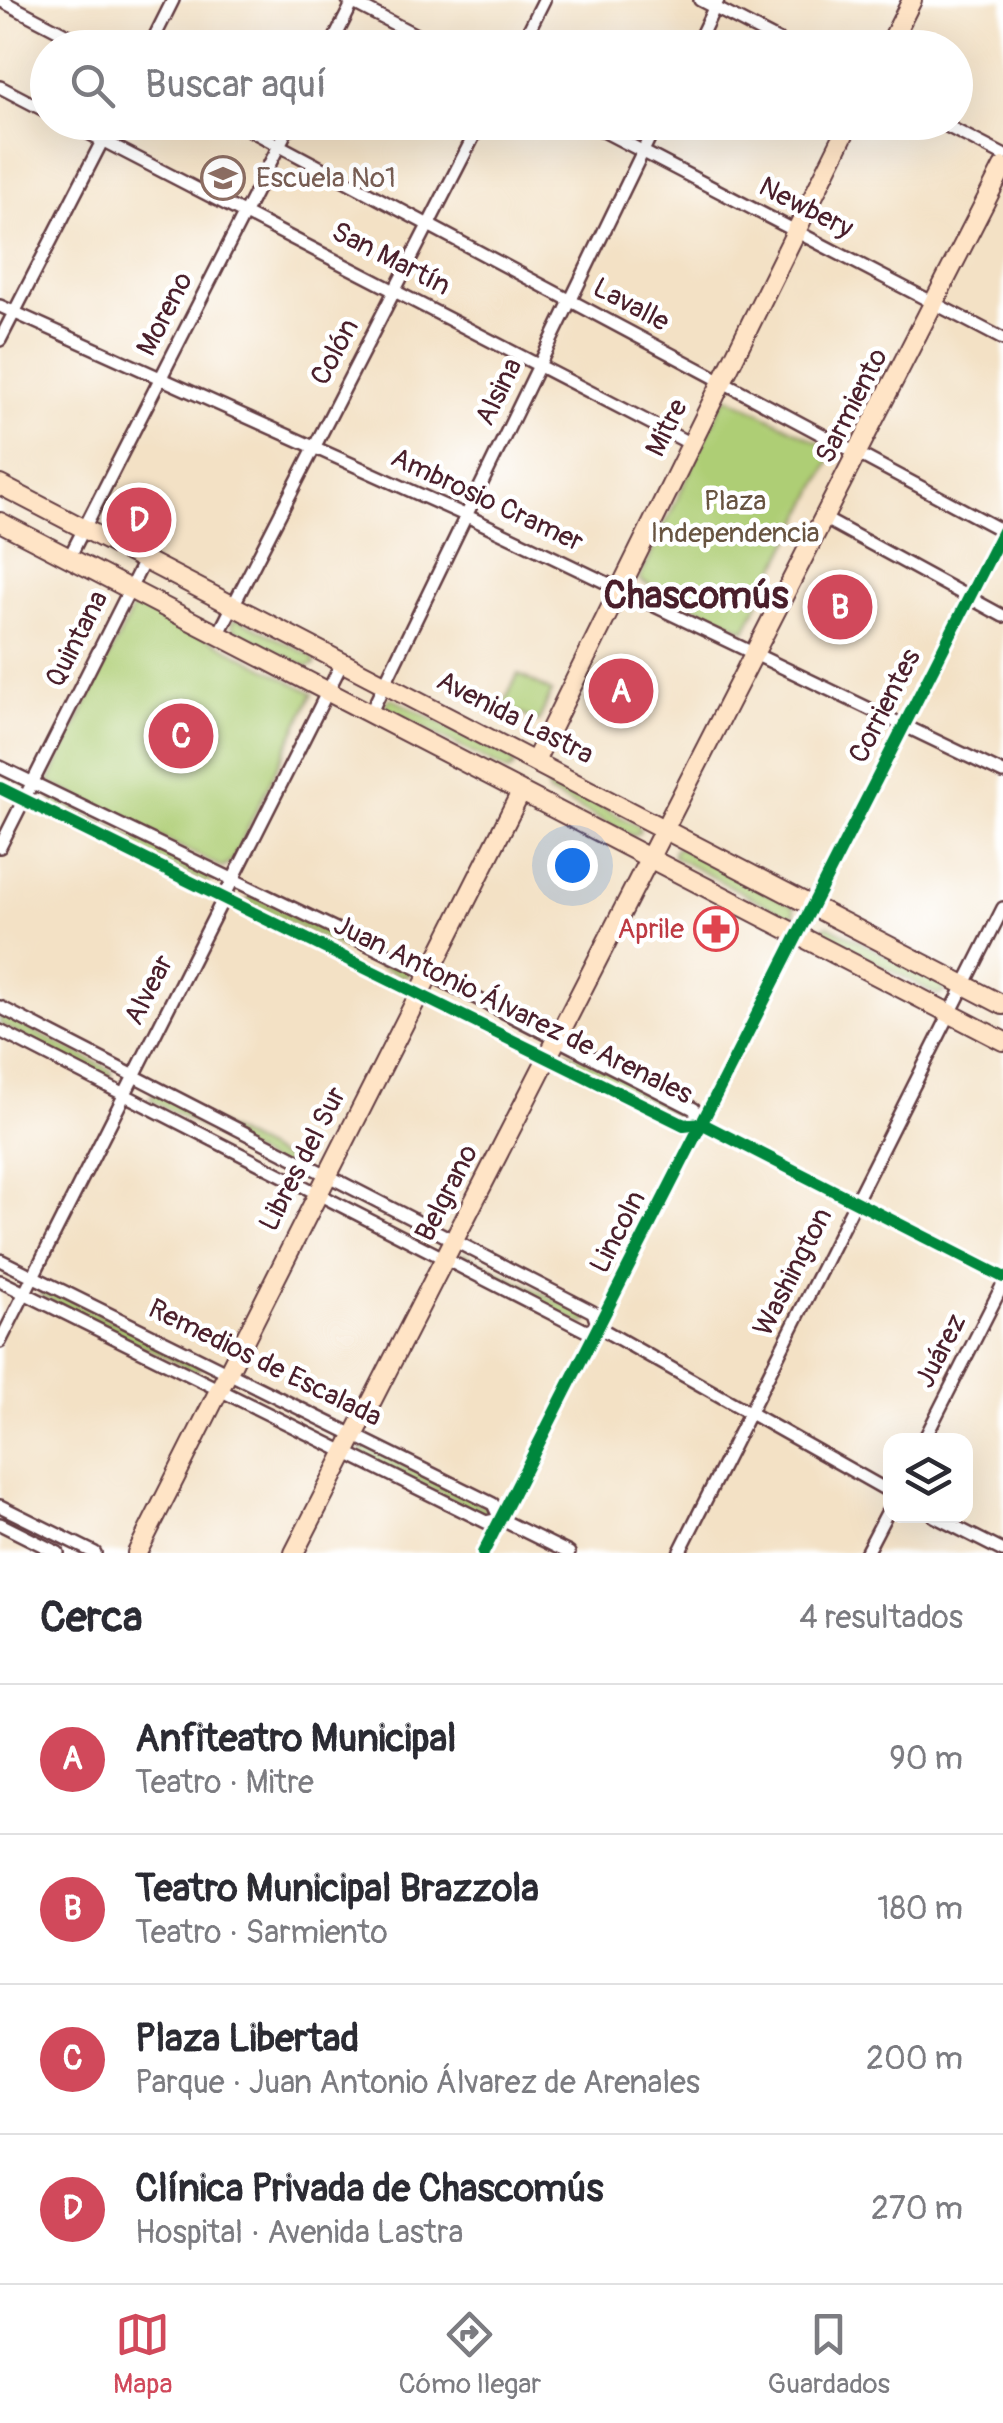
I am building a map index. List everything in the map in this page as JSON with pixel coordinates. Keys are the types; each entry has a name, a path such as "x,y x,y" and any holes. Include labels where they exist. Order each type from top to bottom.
{"main road":[{"path":"897,30 912,0"},
{"name":"Mitre","path":"521,792 515,782 517,768 526,760 536,759 841,140"},
{"name":"Sarmiento","path":"649,858 859,455 1003,167"},
{"name":"Avenida Lastra","path":"0,485 536,759 1003,1005"},
{"path":"0,522 1003,1040"},
{"name":"Libres del Sur","path":"137,1553 521,792"},
{"name":"Belgrano","path":"294,1553 649,858"}],"street":[{"path":"0,0 58,30"},
{"path":"158,30 173,0"},
{"path":"529,30 544,0"},
{"path":"700,0 716,4 762,30"},
{"path":"338,30 352,1 407,30"},
{"path":"703,30 716,4"},
{"path":"0,87 30,103"},
{"name":"Lavalle","path":"268,140 1003,531"},
{"name":"Moreno","path":"70,558 282,140"},
{"name":"Colón","path":"218,635 472,140"},
{"name":"Newbery","path":"620,140 1003,339"},
{"name":"Alsina","path":"370,714 648,140"},
{"path":"973,140 1003,155"},
{"path":"0,340 102,141"},
{"name":"San Martín","path":"102,141 691,444"},
{"name":"Ambrosio Cramer","path":"0,306 466,516 1003,773"},
{"path":"825,519 1003,616"},
{"name":"Corrientes","path":"798,934 1003,531"},
{"name":"Quintana","path":"0,848 145,559"},
{"name":"Alvear","path":"0,1342 343,661"},
{"name":"Juan Antonio Álvarez de Arenales","path":"0,767 556,1038 694,1109 701,1124"},
{"name":"Juan Antonio Álvarez de Arenales","path":"0,788 684,1125 701,1124 1003,1281"},
{"name":"Washington","path":"680,1553 1003,908"},
{"name":"Lincoln","path":"483,1553 798,934"},
{"path":"0,1008 593,1312 598,1327 883,1488"},
{"path":"0,1031 586,1331 598,1327"},
{"name":"Remedios de Escalada","path":"0,1260 223,1381 350,1444 486,1522 500,1518"},
{"name":"Remedios de Escalada","path":"0,1281 223,1381 350,1444 492,1504 500,1518 569,1553"},
{"name":"Juárez","path":"927,1433 1003,1281"},
{"path":"0,1506 94,1553"},
{"path":"866,1553 883,1521"},
{"path":"947,1523 1003,1552"},
{"path":"0,1524 58,1553"}],"green space":[{"name":"Plaza Independencia","path":"729,397 830,448 833,455 745,630 639,580 723,401"},
{"path":"136,601 313,693 232,861 223,868 49,782"},
{"path":"237,618 313,657 315,664 307,667 233,629 231,623"},
{"path":"518,674 552,692 538,722 503,706"},
{"path":"391,698 513,760 514,767 508,771 387,709 386,702"},
{"path":"553,782 638,826 640,832 633,836 549,793 547,786"},
{"path":"53,799 211,875 212,881 206,883 50,807"},
{"path":"679,847 794,906 795,913 789,917 674,857 673,851"},
{"path":"250,895 408,970 409,975 403,977 247,902"},
{"path":"828,925 943,985 945,992 938,995 824,935 822,929"},
{"path":"0,1015 111,1070 112,1076 106,1078 0,1024"},
{"path":"567,1051 685,1111 687,1117 681,1118 563,1058"},
{"path":"154,1092 300,1167 301,1173 295,1175 150,1100"},
{"path":"464,1253 587,1316 588,1322 582,1324 460,1260"},
{"path":"44,1288 198,1363 200,1369 194,1371 40,1295"},
{"path":"364,1446 488,1508 490,1514 484,1515 360,1453"}],"cycle path":[{"path":"483,1553 1003,531"},
{"path":"0,788 684,1125 701,1123 1003,1277"}],"place":[{"name":"Escuela Nº1","path":"223,178"},
{"name":"Clínica Privada de Chascomús","path":"139,520"},
{"name":"Teatro Municipal Brazzola","path":"840,607"},
{"name":"Anfiteatro Municipal","path":"621,691"},
{"name":"Plaza Libertad","path":"181,736"},
{"name":"Aprile","path":"716,929"}],"district":[{"name":"Chascomús","path":"696,596"}]}
